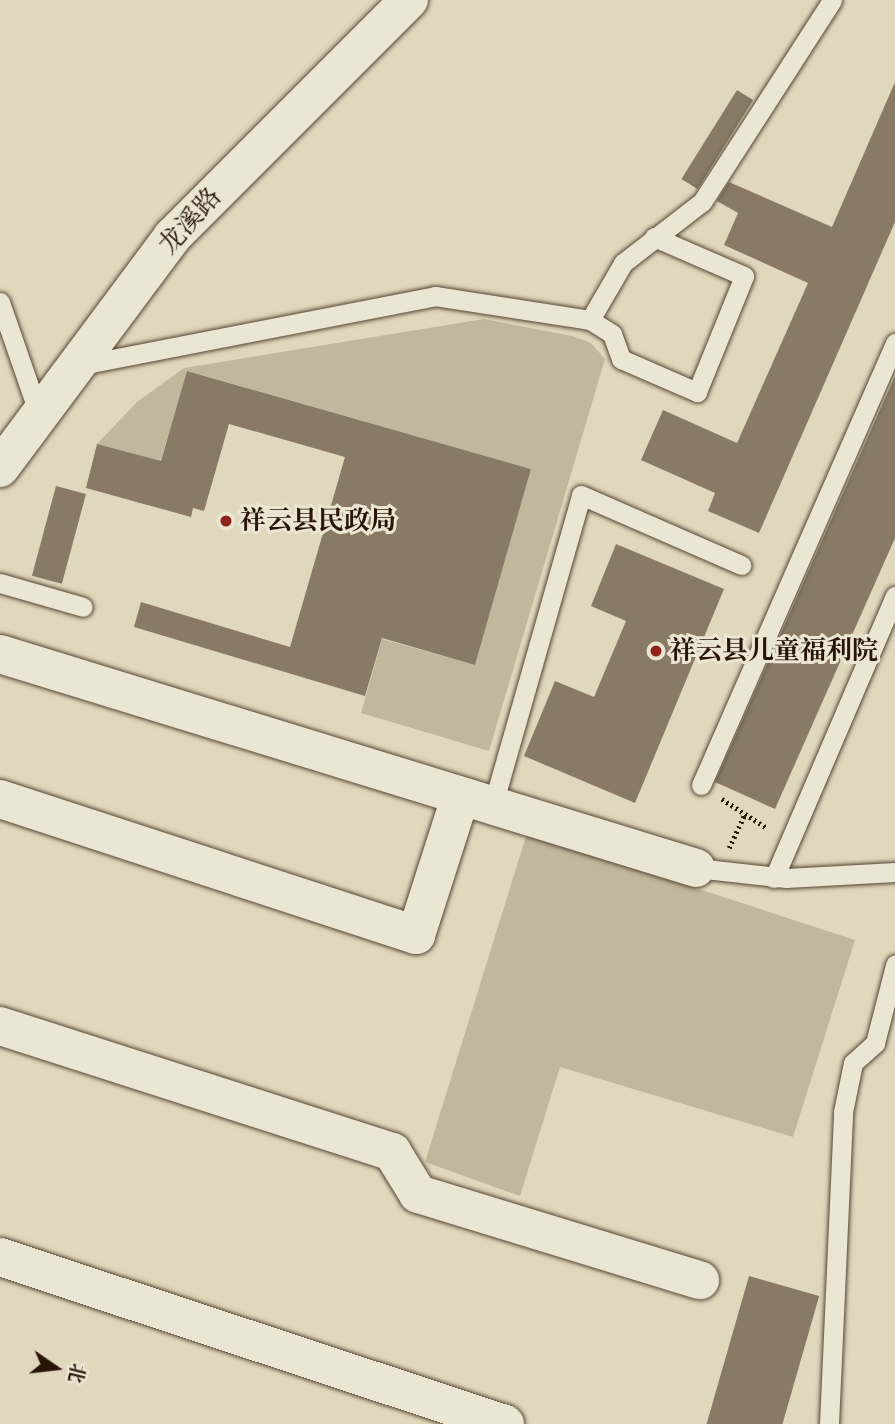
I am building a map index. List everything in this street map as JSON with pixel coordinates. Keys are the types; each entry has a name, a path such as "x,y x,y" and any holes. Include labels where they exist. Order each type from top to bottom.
{"street":[{"name":"龙溪路","path":"0,468 38,412 172,237 409,0"},
{"path":"0,654 476,803 696,868"},
{"path":"0,799 416,935 476,803"},
{"path":"0,1027 392,1152 418,1194 700,1280"},
{"path":"0,1257 505,1424"}],"lane":[{"path":"590,320 610,279 654,237 702,202 832,0"},
{"path":"73,366 435,296 590,320 612,334 621,359 697,392 744,276 654,237"},
{"path":"0,302 38,412"},
{"path":"701,785 895,343"},
{"path":"476,803 581,495 741,565"},
{"path":"0,583 83,607"},
{"path":"774,878 895,596"},
{"path":"696,868 774,878 895,872"},
{"path":"875,1043 895,965"},
{"path":"829,1424 843,1112 853,1063 875,1043 895,1035"}],"path":[{"path":"701,785 789,842"}],"shaded area":[{"path":"484,319 572,336 591,343 605,359 489,751 361,713 382,639 475,665 531,469 188,371 147,505 129,500 140,456 97,444 137,402 184,368"},
{"path":"527,833 855,940 793,1137 560,1067 520,1196 425,1162"}],"building":[{"path":"895,82 895,222 759,533 708,511 715,493 641,460 663,410 737,443 808,283 724,245 738,213 717,201 729,182 832,227"},
{"path":"737,90 753,100 697,189 681,179"},
{"path":"187,371 531,469 475,665 382,638 365,696 134,627 141,602 290,647 345,457 229,424 204,511 193,508 191,517 86,488 97,444 161,461"},
{"path":"895,376 895,538 775,809 715,782"},
{"path":"56,486 86,494 62,584 32,576"},
{"name":"祥云县儿童福利院","path":"616,544 724,589 635,803 524,756 555,681 594,697 626,621 591,606"},
{"path":"749,1276 819,1296 783,1424 707,1424"}],"place":[{"name":"祥云县民政局","path":"226,521"},
{"name":"祥云县儿童福利院","path":"656,651"}]}
